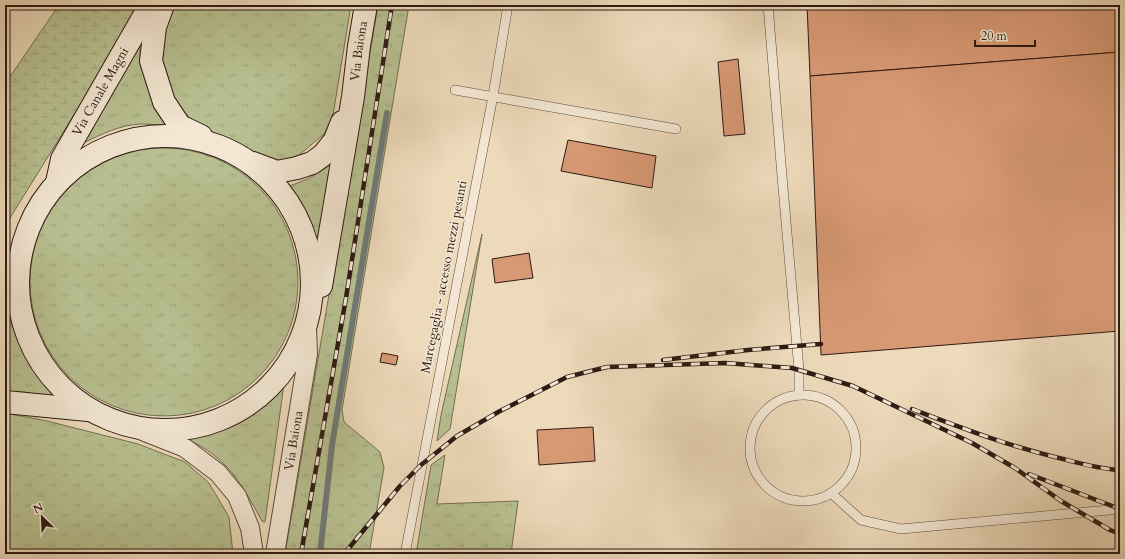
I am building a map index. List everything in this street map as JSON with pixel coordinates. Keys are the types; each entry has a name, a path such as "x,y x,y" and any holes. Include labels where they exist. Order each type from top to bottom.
{"main road":[{"name":"Via Canale Magni","path":"57,182 62,159 151,5"},
{"path":"23,239 16,278 20,317 34,354 57,386 88,410 112,422 137,429 180,430 222,420 259,398 288,366 308,322 313,274 304,231 283,193 252,162 180,126 164,102 151,61 155,27 163,5"},
{"name":"Via Baiona","path":"308,322 320,287 353,97 366,5"},
{"name":"Via Baiona","path":"252,162 277,172 312,163 323,155 335,140 353,97"},
{"path":"5,262 23,239 37,208 57,182 92,154 134,138 178,136 222,146"},
{"path":"5,402 88,410"}],"street":[{"name":"Via Baiona","path":"275,554 308,354 308,322"},
{"path":"137,429 185,448 218,473 237,496 250,528 254,554"}],"lane":[{"name":"Marcegaglia - accesso mezzi pesanti","path":"405,554 493,96 508,5"},
{"path":"768,5 800,395"},
{"path":"455,90 676,129"},
{"path":"800,395 815,396 829,402 842,412 850,424 855,439 856,455 851,470 843,483 831,493 816,500 800,501 785,498 770,491 759,479 752,465 749,449 752,433 759,418 770,407 784,399 800,395"},
{"path":"831,493 860,520 901,529 1120,509"}],"green space":[{"path":"59,5 142,5 5,226 5,84"},
{"path":"173,5 351,5 333,115 324,134 299,155 284,161 268,159 224,140 197,124 182,111 171,96 162,60 161,37"},
{"path":"378,5 409,5 342,410 344,422 380,452 384,468 369,554 285,554"},
{"path":"140,46 140,56 145,76 167,123 166,125 140,124 125,126 79,145 135,47"},
{"path":"164,148 203,154 227,164 249,179 267,197 282,219 292,243 298,282 292,321 282,345 267,367 249,385 227,400 203,410 164,416 125,410 101,400 79,385 61,367 46,345 36,321 30,282 36,243 46,219 61,197 79,179 101,164 125,154"},
{"path":"329,166 333,167 319,244 316,244 301,207 287,187 308,179"},
{"path":"482,234 450,429 437,441 441,415"},
{"path":"5,279 6,304 12,325 23,353 41,378 58,397 25,392 5,392"},
{"path":"282,381 284,384 265,522 262,521 240,483 223,463 201,446 187,439 189,436 218,428 239,419 257,409 264,403"},
{"path":"11,414 47,421 138,444 185,462 209,483 229,517 233,554 5,554 5,415"},
{"path":"445,455 437,504 518,501 511,554 416,554 431,465"}],"building":[{"path":"807,5 1120,5 1120,52 810,76"},
{"path":"1120,52 1120,331 821,355 810,76"},
{"path":"738,59 745,134 724,136 718,62"},
{"path":"568,140 656,156 652,188 561,171"},
{"path":"529,253 533,278 495,283 492,259"},
{"path":"382,353 398,356 396,365 380,362"},
{"path":"593,427 595,461 539,465 537,430"}],"waterway":[{"path":"320,554 332,445 387,113"}],"railway":[{"path":"301,554 346,298 392,5"},
{"path":"663,360 748,350 821,344"},
{"path":"344,554 400,486 421,465 457,436 500,411 567,377 607,367 725,363 792,368 853,386 972,443 1015,468 1061,501 1110,530 1120,534"},
{"path":"912,409 1024,449 1091,466 1120,470"},
{"path":"1029,474 1120,509"}]}
